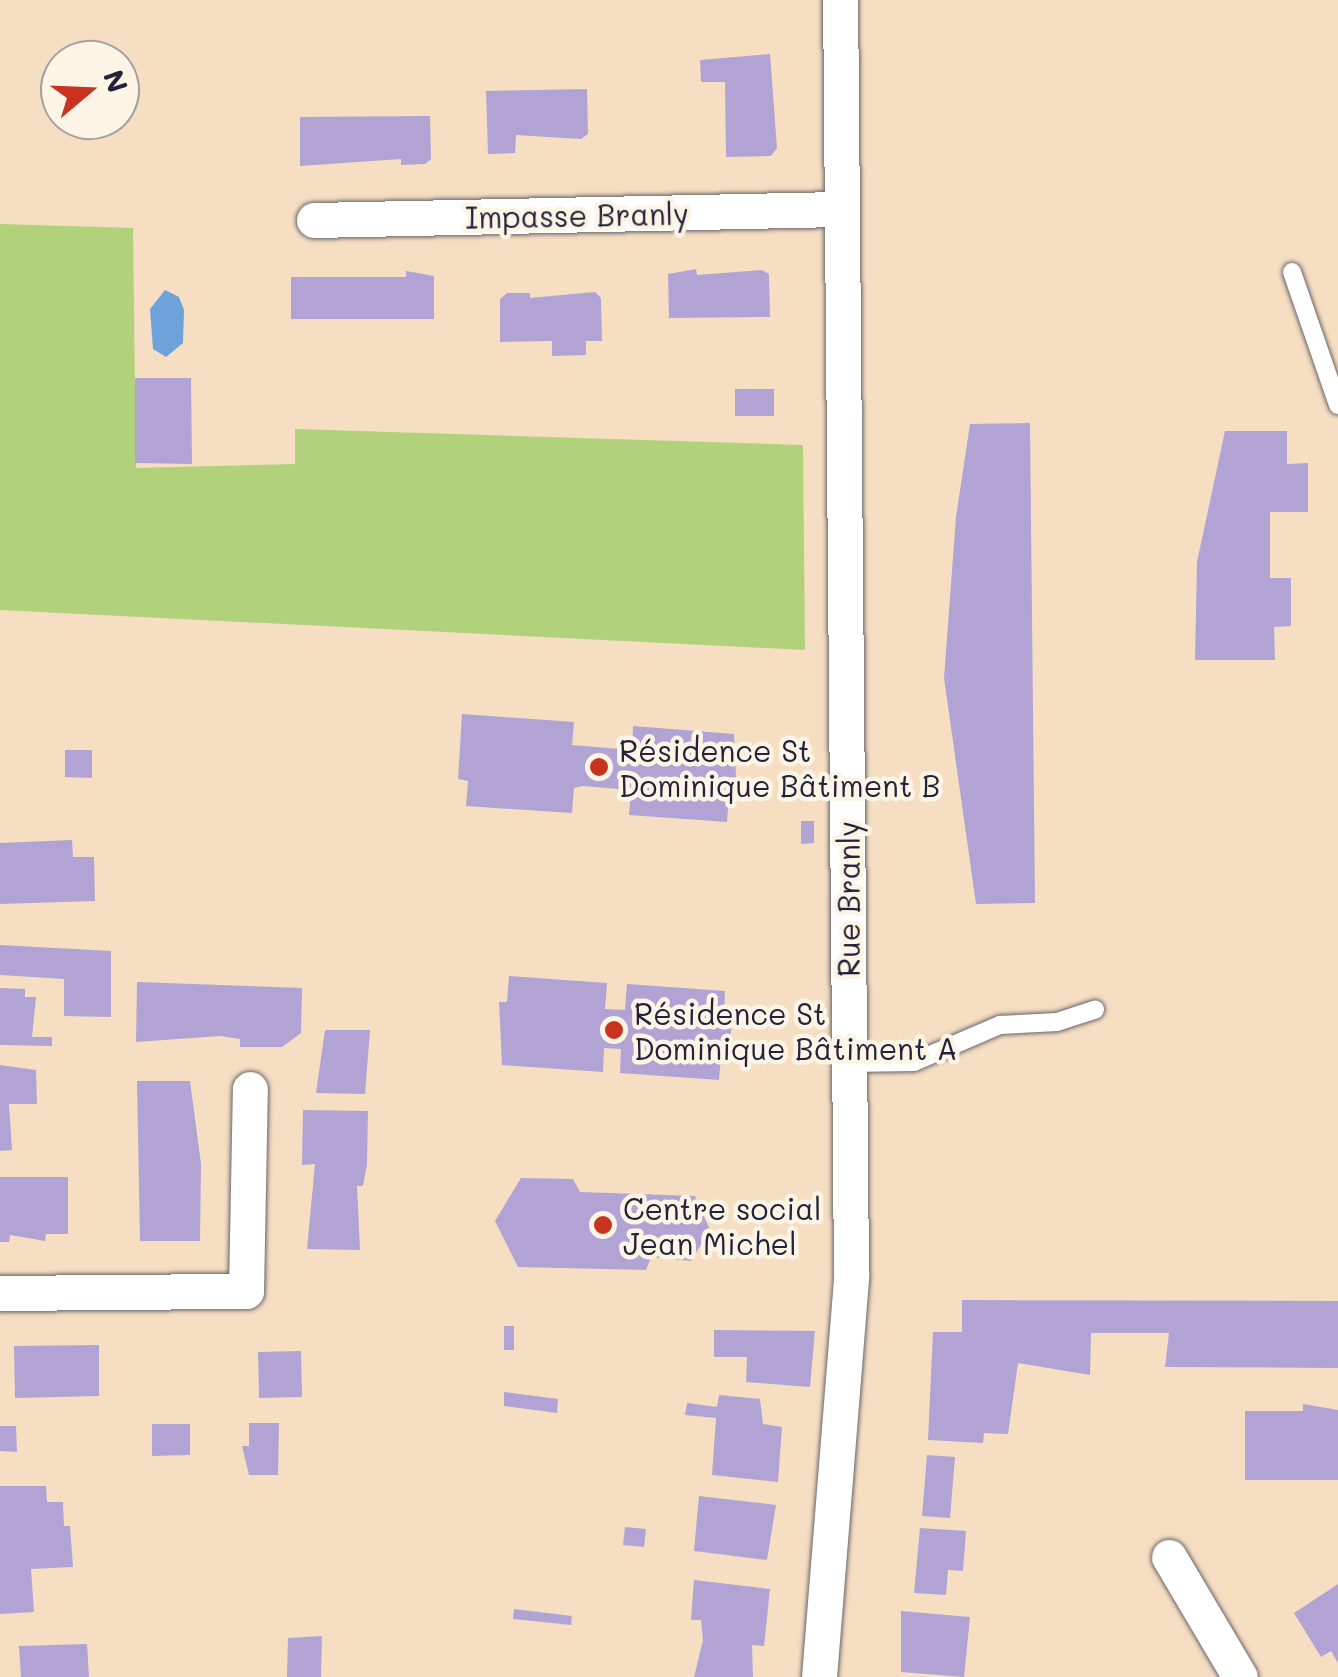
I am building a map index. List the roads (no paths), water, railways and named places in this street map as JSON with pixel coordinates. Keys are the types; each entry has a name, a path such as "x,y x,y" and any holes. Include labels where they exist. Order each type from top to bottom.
{"street":[{"name":"Rue Branly","path":"819,1677 850,1275 840,0"},
{"name":"Impasse Branly","path":"314,220 841,209"},
{"path":"0,1293 246,1291 250,1089"},
{"path":"1169,1557 1240,1677"}],"lane":[{"path":"1292,272 1338,405"},
{"path":"849,1063 914,1062 1000,1024 1056,1022 1095,1010"}],"water":[{"path":"165,290 179,297 184,310 183,343 166,357 153,349 150,309"}],"place":[{"name":"Résidence St Dominique Bâtiment B","path":"599,767"},
{"name":"Résidence St Dominique Bâtiment A","path":"614,1030"},
{"name":"Centre social Jean Michel","path":"603,1225"}]}
